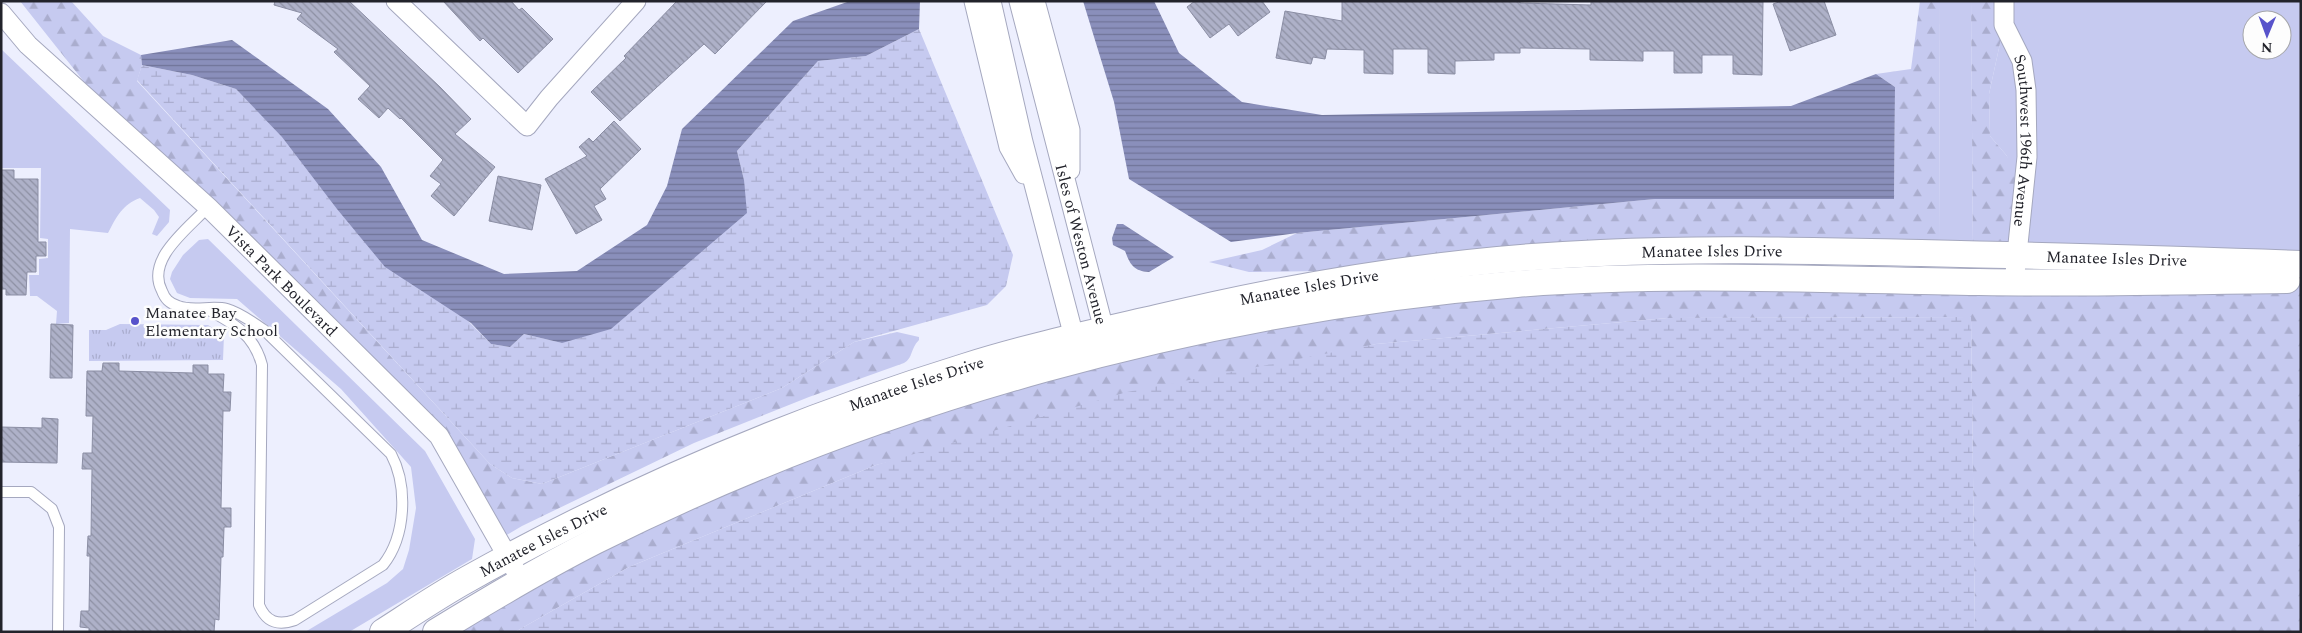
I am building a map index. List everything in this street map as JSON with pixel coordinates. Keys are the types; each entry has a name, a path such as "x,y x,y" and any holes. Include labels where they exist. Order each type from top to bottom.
{"street":[{"path":"396,1 528,126 549,98 636,1"},
{"path":"974,1 989,29 1009,147 1038,199"},
{"name":"Isles of Weston Avenue","path":"991,1 989,29 1023,142 1074,337 1097,355 1104,330 1019,1"},
{"path":"1035,1 1070,130 1069,194"},
{"name":"Southwest 196th Avenue","path":"2004,1 2004,26 2022,61 2026,90 2026,157 2014,283"},
{"name":"Vista Park Boulevard","path":"1,13 28,45 208,207 439,436 515,569"},
{"path":"989,29 1024,21"},
{"path":"1023,142 1054,135"},
{"name":"Manatee Isles Drive","path":"436,632 515,569 580,521 693,468 793,427 965,367 1074,337 1301,287 1386,273 1502,260 1600,253 1751,250 2096,256 2301,264"},
{"name":"Manatee Isles Drive","path":"383,632 467,580 515,569 596,540 702,491 796,452 954,396 1097,355 1218,326 1396,297 1516,284 1631,277 1745,276 2014,283 2301,280"}],"lane":[{"path":"207,309 235,324 259,350 262,365 259,605 263,615 273,622 284,624 295,620 383,565 392,554 401,529 401,479 399,469 391,454 264,330 240,314 226,309 178,306 166,300 159,286 158,268 166,252 208,207"},
{"path":"1,492 31,492 52,509 59,528 58,632"}],"green space":[{"path":"20,1 71,1 103,36 141,55 142,65 137,81 490,464 512,478 542,484 782,388 854,342 897,332 919,337 919,340 909,359 904,363 809,397 694,443 522,526 498,540 439,436 123,131"},
{"path":"1920,1 1939,1 1940,242 1322,271 1249,272 1209,262 1262,250 1297,233 1655,199 1894,199 1895,87 1876,74 1911,69"},
{"path":"1939,1 1971,1 1973,255 1940,254"},
{"path":"1971,1 2004,1 2004,25 1989,94 1990,136 2007,156 2023,195 2017,256 1973,255"},
{"path":"2004,1 2301,1 2301,264 2017,256 2007,156 1990,136 1989,94 2004,25"},
{"path":"919,29 1013,255 1006,286 987,305 854,342 782,388 542,484 512,478 490,464 137,80 142,65 192,75 236,89 491,344 510,347 524,334 562,343 744,180 737,151 818,61 866,56"},
{"path":"1,49 170,210 169,222 157,236 152,234 159,217 140,198 124,208 117,216 108,233 70,229 69,323 56,324 57,311 37,296 30,296 29,275 39,275 39,259 48,258 48,239 40,238 41,168 1,168"},
{"path":"208,239 425,451 475,539 472,559 349,632 305,632 387,583 403,569 409,550 416,508 411,467 341,389 237,299 190,298 177,293 170,279 172,272 183,255 199,240"},
{"path":"2301,280 2301,632 1975,632 1971,317 1668,318 1376,344 876,465 629,567 515,632 436,632 703,491 1097,355 1516,284 2014,283"},
{"path":"1971,317 1975,632 515,632 629,567 876,465 1127,392 1376,344 1668,318"},
{"path":"120,324 208,325 224,335 223,360 89,361 89,330 106,330"}],"shaded area":[{"path":"850,1 920,1 919,29 866,56 818,61 737,151 744,180 747,213 611,329 562,343 524,334 510,347 491,344 471,323 385,267 337,209 282,137 236,89 192,75 142,65 141,55 232,40 328,109 381,167 422,240 504,274 577,271 647,225 667,186 682,129 793,21"},
{"path":"1083,1 1154,1 1179,53 1242,102 1322,115 1791,106 1876,74 1895,87 1894,199 1655,199 1297,233 1231,242 1129,179 1114,102"},
{"path":"1117,224 1123,224 1174,257 1149,272 1139,270 1133,266 1125,251 1113,245 1112,238"}],"building":[{"path":"275,1 349,1 471,119 455,134 495,167 454,216 431,196 441,184 430,176 443,160 401,118 388,108 379,118 358,99 370,86 334,52 338,49 297,19 302,13 274,5"},
{"path":"443,1 511,1 519,10 522,8 553,39 518,73 483,38 480,41"},
{"path":"677,1 767,1 715,54 704,44 620,121 591,92 626,58 624,56"},
{"path":"1195,1 1262,1 1270,12 1238,36 1229,24 1210,38 1187,7"},
{"path":"1342,1 1520,1 1520,3 1591,5 1591,1 1763,2 1762,75 1733,74 1733,55 1702,55 1702,73 1674,73 1674,51 1643,51 1643,61 1590,60 1590,49 1520,48 1520,53 1494,53 1494,60 1455,61 1455,74 1428,73 1428,49 1393,49 1393,74 1364,73 1364,50 1327,49 1325,59 1313,57 1311,64 1276,58 1285,11 1342,21"},
{"path":"1782,1 1824,1 1836,35 1790,51 1773,4"},
{"path":"614,121 641,149 600,189 606,199 594,206 602,220 576,234 545,179 587,156 579,147 589,138 593,142"},
{"path":"1,170 14,170 14,179 38,179 38,242 46,242 46,256 36,256 36,272 27,272 26,295 6,295 6,289 1,289"},
{"path":"498,176 541,185 532,230 489,221"},
{"path":"51,324 73,325 72,378 50,378"},
{"path":"103,363 119,363 119,371 193,373 193,365 208,365 208,374 224,374 223,392 231,392 230,411 223,411 221,508 231,508 231,527 224,527 219,620 215,619 214,632 89,632 89,628 80,627 81,611 89,611 90,556 87,556 88,536 91,536 92,469 82,469 83,453 92,453 93,416 86,416 87,371 102,371"},
{"path":"42,418 58,419 57,463 1,462 1,427 42,428"}],"place":[{"name":"Manatee Bay Elementary School","path":"135,321"}]}
